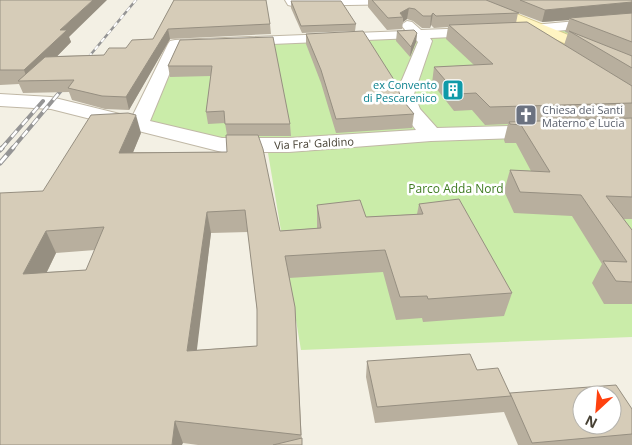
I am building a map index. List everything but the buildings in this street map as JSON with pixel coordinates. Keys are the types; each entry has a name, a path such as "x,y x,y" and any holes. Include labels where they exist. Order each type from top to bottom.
{"main road":[{"path":"470,0 533,29 576,43 632,67"}],"street":[{"path":"291,0 292,3 416,1"},
{"path":"386,2 400,20 425,41 405,94 411,110 432,135"},
{"path":"139,124 175,44 420,35 533,29 632,20"},
{"path":"533,29 574,60"},
{"path":"555,47 576,43"},
{"name":"Via Fra' Galdino","path":"0,100 51,103 222,145 289,145 432,135 566,130"}],"green space":[{"name":"Parco Adda Nord","path":"632,20 632,337 301,350 267,147 208,149 134,127 168,44"}],"railway":[{"path":"82,65 136,0"},
{"path":"63,88 67,83"},
{"path":"12,149 64,87"},
{"path":"1,149 43,101"},
{"path":"0,163 13,148"}],"place":[{"name":"ex Convento di Pescarenico","path":"453,90"},
{"name":"Chiesa dei Santi Materno e Lucia","path":"526,115"}]}
